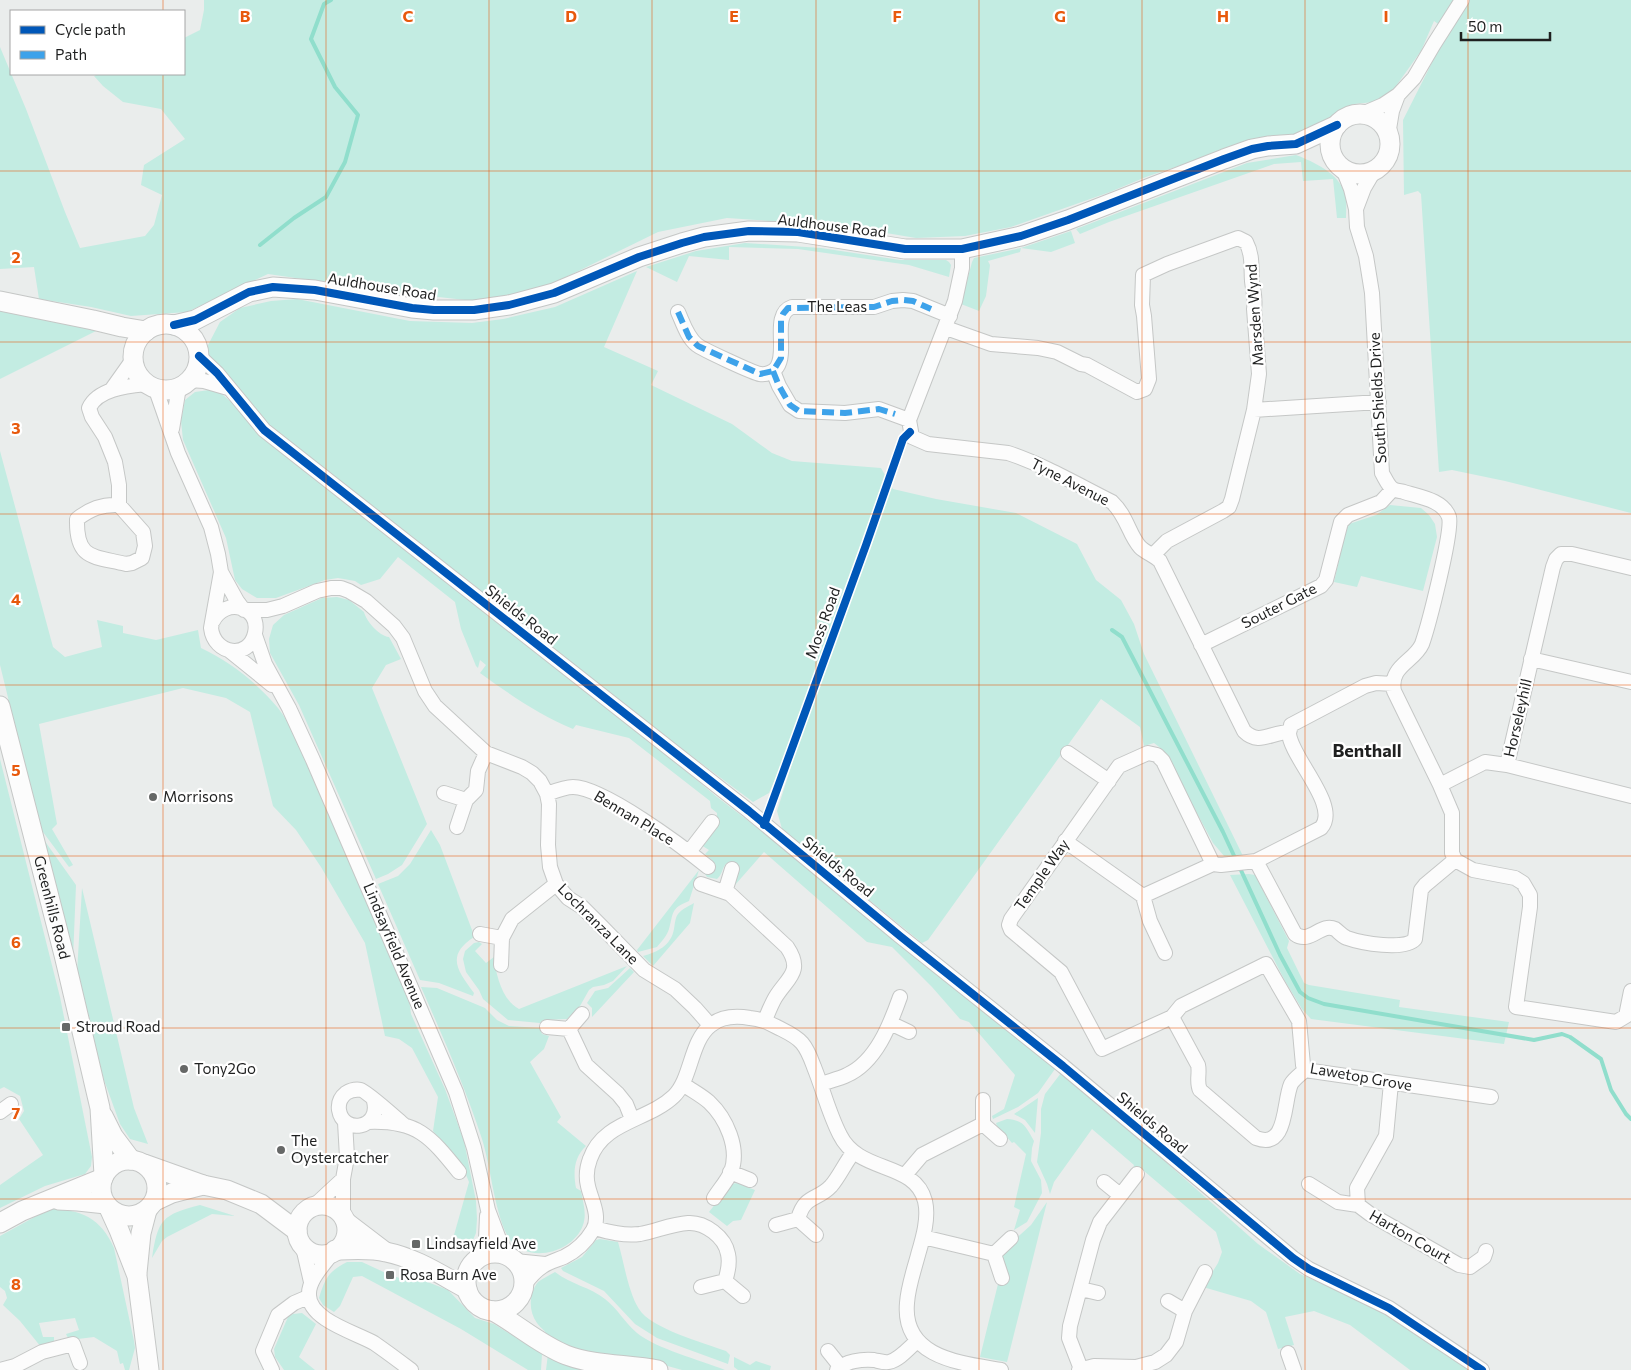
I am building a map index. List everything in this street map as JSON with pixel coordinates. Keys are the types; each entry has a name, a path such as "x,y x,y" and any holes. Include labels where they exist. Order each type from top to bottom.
{"street":[{"path":"1362,114 1376,119 1386,129 1390,145 1384,162 1374,171 1360,174 1350,173 1339,166 1330,149 1330,143 1337,125 1346,118 1362,114 1383,105 1398,95 1414,78 1462,0"},
{"path":"1388,135 1392,111 1398,95"},
{"name":"Auldhouse Road","path":"1296,144 1337,125"},
{"name":"Auldhouse Road","path":"174,325 195,320 241,295 263,288 274,287 315,290 412,308 434,310 474,310 509,305 554,294 639,257 682,243 704,237 749,231 798,232 905,249 962,249 1010,239 1068,220 1252,150 1268,146 1296,144 1311,148 1339,166"},
{"name":"South Shields Drive","path":"1339,166 1351,189 1356,209 1357,227 1366,256 1372,293 1382,473 1393,489"},
{"name":"South Shields Drive","path":"1356,209 1364,188 1374,171"},
{"name":"Marsden Wynd","path":"948,322 991,344 1038,348 1057,352 1087,365 1137,392 1141,391 1145,389 1149,379 1142,305 1143,276 1168,264 1238,238 1246,242 1252,257 1252,284 1255,301 1259,374 1254,410"},
{"path":"678,312 689,337 698,346 760,374 773,371 790,405 799,411 845,413 879,409 909,420 956,301 962,268 962,249"},
{"name":"The Leas","path":"773,371 781,358 782,314 788,308 874,307 892,301 903,300 913,301 948,322"},
{"path":"0,301 93,320 122,328 146,331"},
{"path":"184,383 197,367 204,327 214,311"},
{"path":"93,320 121,340 134,357"},
{"path":"152,386 138,373 134,357 135,346 139,338 146,331 154,326 174,325 192,336 198,353"},
{"name":"Shields Road","path":"198,353 264,430 749,811 900,936 1063,1066 1293,1258 1310,1269 1390,1308 1482,1370"},
{"path":"120,505 107,504 87,510 76,519 76,532 80,548 90,556 132,564 142,558 145,546 143,532 120,505 115,462 105,437 92,417 89,408 91,403 112,389 134,357"},
{"path":"112,389 152,386 170,389 184,383 204,380 228,388"},
{"name":"Lindsayfield Avenue","path":"172,432 184,383"},
{"name":"Lindsayfield Avenue","path":"152,386 172,432 178,453 211,528 221,572 237,601 251,615 265,664 289,708 313,760 456,1092 474,1148 488,1210 499,1239 511,1259"},
{"path":"1154,554 1167,541 1229,507 1254,410 1379,402"},
{"name":"Tyne Avenue","path":"909,420 912,437 918,440 928,444 1008,453 1035,463 1112,502 1122,512 1140,546 1154,554 1160,561 1244,731 1253,738 1261,739 1281,732 1289,732"},
{"path":"1393,489 1431,500 1445,510 1450,525 1435,599 1421,646 1402,664 1393,684 1402,710 1452,813 1452,853 1456,860 1473,870 1515,878 1523,883 1530,895 1516,1007 1616,1022 1626,1016 1631,991"},
{"name":"Souter Gate","path":"1201,645 1321,586 1326,580 1341,522 1348,515 1381,502 1393,489"},
{"name":"Horseleyhill","path":"1440,785 1485,762 1507,765 1552,566 1561,554 1572,554 1631,568"},
{"name":"Lindsayfield Avenue","path":"221,572 213,621 212,634 214,640 278,690"},
{"path":"213,621 220,611 225,608 237,607 267,610 283,606 317,591 331,588 349,590 366,600 394,626 403,638 425,691 435,706 486,753 522,767 532,774 540,781 547,794"},
{"path":"230,651 236,651 248,646 255,633 283,606"},
{"name":"Horseleyhill","path":"1531,659 1631,682"},
{"path":"1143,896 1213,864 1221,865 1256,861 1321,828 1326,819 1326,813 1322,801 1293,744 1289,732 1291,725 1365,686 1376,683 1393,684"},
{"name":"Greenhills Road","path":"0,706 64,955 100,1108 104,1176"},
{"path":"1068,752 1109,781"},
{"path":"457,827 466,800 476,790 478,771 486,753"},
{"name":"Temple Way","path":"1172,1017 1102,1049 1061,972 1011,930 1009,925 1011,919 1119,766 1148,753 1157,755 1163,761 1213,864"},
{"path":"1507,765 1631,796"},
{"name":"Bennan Place","path":"547,794 573,787 594,792 632,813 708,867"},
{"path":"444,792 466,800"},
{"name":"Lochranza Lane","path":"547,794 550,867 556,884 568,898 582,907 644,970 675,989 710,1025"},
{"name":"Bennan Place","path":"689,852 712,822"},
{"path":"1066,841 1143,896 1150,921 1166,953"},
{"path":"1256,861 1295,934 1299,937 1305,938 1329,928 1334,929 1349,939 1390,946 1404,946 1415,939 1421,890 1456,860"},
{"path":"725,892 732,869"},
{"path":"501,965 502,938 512,919 556,884"},
{"path":"701,884 730,894 787,947 795,962 793,972 775,998 765,1020"},
{"path":"480,934 502,938"},
{"name":"Lawetop Grove","path":"1172,1017 1181,1006 1266,964 1299,1021 1305,1070 1490,1097"},
{"path":"821,1084 847,1075 864,1063 874,1051 890,1022 900,997"},
{"path":"569,1030 582,1014"},
{"path":"478,1259 469,1269 466,1279 470,1297 484,1309 493,1311 510,1307 535,1272 545,1264 575,1251 594,1228 596,1220 587,1173 589,1160 595,1148 604,1137 614,1128 660,1106 674,1095 683,1084 691,1058 700,1039 710,1025 726,1018 740,1016 765,1020 791,1034 802,1043 809,1054 840,1136 853,1153 905,1175 915,1182 922,1192 926,1214 923,1237 906,1305 910,1328 917,1341 932,1353 951,1360 1002,1370"},
{"path":"1172,1017 1198,1065 1198,1086 1200,1090 1256,1138 1261,1140 1277,1135 1282,1127 1292,1082 1305,1070"},
{"path":"890,1022 909,1032"},
{"path":"547,1027 569,1030"},
{"path":"569,1030 586,1065 618,1094 626,1104 632,1119"},
{"name":"Harton Court","path":"1358,1205 1357,1188 1386,1136 1391,1083"},
{"path":"683,1084 708,1100 718,1111 730,1135 733,1148 730,1172 714,1198"},
{"path":"403,1124 387,1121 354,1126 345,1122 341,1117 340,1100 349,1092 360,1090 371,1096 374,1101 403,1124 432,1140 459,1172"},
{"path":"983,1100 983,1124 1000,1139"},
{"path":"311,1282 343,1243 346,1236 342,1179 347,1158 365,1124 375,1112 374,1101"},
{"name":"Greenhills Road","path":"100,1108 113,1136 137,1162"},
{"path":"345,1122 347,1158"},
{"path":"905,1175 922,1155 983,1124"},
{"path":"798,1219 801,1208 831,1185 853,1153"},
{"path":"137,1276 119,1230 101,1193 104,1176 110,1167 119,1162 137,1162 203,1185 227,1190 261,1204 311,1207 323,1205 332,1207 384,1251"},
{"path":"137,1162 150,1168 158,1183 158,1192 141,1233 137,1276 149,1370"},
{"path":"730,1172 750,1180"},
{"path":"1137,1174 1100,1222 1093,1240 1070,1326 1069,1338 1080,1369 1100,1366 1136,1367 1155,1362 1166,1355 1176,1342 1184,1310 1205,1272"},
{"path":"0,1223 22,1211 104,1176"},
{"path":"342,1179 301,1215 298,1223 311,1282 308,1297 316,1311 326,1320 372,1342 411,1370"},
{"path":"1104,1182 1120,1195"},
{"name":"Harton Court","path":"1309,1184 1338,1202 1358,1205 1370,1214 1459,1265 1470,1267 1484,1257 1486,1251"},
{"path":"51,1200 78,1200 108,1206 116,1213 124,1216 133,1216 172,1193 203,1185"},
{"path":"261,1204 300,1239 310,1252 318,1254 354,1250 384,1251 422,1264 467,1289"},
{"name":"Lindsayfield Avenue","path":"478,1259 486,1239 488,1210"},
{"path":"776,1225 798,1219"},
{"path":"798,1219 816,1235"},
{"path":"594,1228 623,1235 639,1234 690,1223 710,1229 721,1239 728,1254 725,1281"},
{"path":"923,1237 994,1254"},
{"path":"994,1254 1011,1238"},
{"path":"422,1264 451,1266 492,1253 502,1254 511,1259 523,1273 521,1307 529,1325 539,1340"},
{"path":"994,1254 1002,1278"},
{"path":"511,1259 545,1264"},
{"path":"700,1287 725,1281"},
{"path":"725,1281 743,1296"},
{"path":"1081,1289 1098,1293"},
{"path":"272,1370 263,1351 278,1315 294,1302 308,1297"},
{"path":"1168,1301 1184,1310"},
{"path":"493,1311 565,1355 587,1362 638,1366 658,1370"},
{"path":"828,1351 839,1368 860,1360 875,1360 886,1363 892,1362 917,1341"},
{"path":"0,1370 15,1366 42,1352 73,1344 80,1363"},
{"path":"1288,1353 1294,1370"}],"green space":[{"path":"204,0 1631,0 1631,513 1505,481 1452,470 1439,472 1421,194 1418,191 1404,195 1403,120 1448,31 1434,21 1421,51 1391,93 1374,102 1354,104 1339,110 1325,126 1306,136 1237,146 1146,177 1110,192 1011,227 965,236 916,238 844,226 727,218 658,232 509,305 386,291 268,274 187,312 131,316 91,307 39,299 34,267 0,269 0,47 80,248 145,236 154,225 162,195 141,185 144,165 185,139 161,109 123,102 94,76 185,75 185,38 200,30"},
{"path":"1296,155 1325,169 1337,180 1345,194 1346,218 1337,218 1333,179 1303,181 1301,162 1274,164 1080,234 1076,229 1247,163"},
{"path":"1071,231 1075,243 1051,252 1021,248"},
{"path":"745,243 821,248 900,260 946,260 951,265 949,277 909,265 798,249 729,247 729,260 689,256 677,282 646,267 696,251"},
{"path":"1021,248 1020,252 988,261 990,265 986,296 979,311 961,304 974,258"},
{"path":"637,271 604,347 658,371 651,385 732,424 772,453 792,461 881,468 893,489 936,499 1016,513 1077,544 1096,580 1121,600 1134,624 1144,654 1243,856 1224,856 1213,843 1163,750 1154,743 1144,746 1140,727 1101,699 928,940 922,943 782,829 777,811 796,751 789,748 769,793 753,802 627,708 262,421 236,385 209,355 207,347 220,322 240,308 271,301 297,299 410,321 472,323 503,319 555,307"},
{"path":"0,310 100,329 0,379"},
{"path":"216,389 237,407 254,428 512,634 643,735 717,797 776,842 1055,1069 1038,1093 1018,1107 993,1119 992,1116 1004,1109 1015,1075 969,1022 960,1019 932,987 892,947 867,942 764,852 735,885 737,865 734,862 725,865 717,879 707,877 705,874 714,865 712,860 705,854 709,850 701,845 717,822 717,813 711,808 710,801 629,738 576,725 573,729 536,711 480,673 486,665 480,660 478,668 476,666 461,629 455,602 398,557 380,579 361,585 355,581 338,578 325,580 276,598 257,598 242,589 235,580 226,538 183,440 181,421 185,400 195,392"},
{"path":"0,451 53,647 65,657 102,647 97,620 123,626 123,633 156,640 198,630 201,648 243,674 261,690 281,711 297,738 409,999 411,1014 445,1089 464,1141 476,1201 476,1233 470,1247 454,1235 469,1182 462,1165 433,1131 438,1097 412,1048 399,1039 385,1036 365,943 321,867 296,830 273,806 250,712 226,698 183,688 39,724 57,824 52,829 73,865 69,867 40,828 0,665"},
{"path":"1390,505 1421,508 1435,524 1437,537 1423,591 1361,576 1357,587 1334,582 1346,529 1349,524 1376,515"},
{"path":"337,597 349,600 364,612 373,628 389,637 401,659 386,665 372,688 427,824 402,865 376,879 299,705 270,653 269,639 273,625 284,615 322,598"},
{"path":"0,759 60,997 92,1157 91,1166 85,1174 45,1186 0,1208 0,1185 43,1155 19,1119 24,1111 20,1096 4,1087 0,1089"},
{"path":"431,830 440,845 474,937 465,944 457,957 459,971 474,993 473,996 439,983 420,980 378,884 398,876 410,864"},
{"path":"44,840 76,885 73,959"},
{"path":"699,870 689,901 679,906 674,912 664,939 657,947 638,952 637,950"},
{"path":"1230,875 1255,875 1289,941 1287,948 1304,983 1400,1000 1399,1007 1509,1022 1504,1044 1311,1019 1302,1009 1285,981"},
{"path":"82,888 134,1108 148,1144 130,1139 120,1124 104,1080 77,973"},
{"path":"694,903 690,923 653,966 643,956 667,944 672,935 678,914"},
{"path":"479,942 482,944 475,951 486,963 494,957 498,979 504,993 508,1000 519,1009 627,966 613,981 589,990 580,1006 567,1019 543,1020 540,1023 508,1020 483,999 466,972 463,959 465,951 474,943"},
{"path":"630,968 634,972 592,1017 592,1008 587,1003 595,991 608,988"},
{"path":"421,987 437,988 485,1008 497,1020 509,1026 540,1028 542,1034 549,1036 544,1049 530,1062 561,1117 557,1122 586,1146 579,1155 575,1171 576,1188 581,1191 584,1204 583,1225 578,1235 559,1249 536,1253 525,1251 515,1245 507,1235 499,1213 482,1139 453,1062"},
{"path":"1061,1073 1150,1148 1258,1244 1300,1274 1377,1308 1474,1370 1410,1370 1350,1325 1314,1311 1285,1317 1294,1345 1278,1349 1266,1312 1251,1301 1203,1287 1218,1263 1222,1252 1216,1232 1144,1171 1141,1174 1133,1168 1134,1165 1092,1129 1054,1182 1050,1194 1037,1162 1041,1133 1041,1109 1045,1094"},
{"path":"1038,1098 1035,1133 1025,1120 1014,1114"},
{"path":"1007,1119 1024,1125 1034,1141 1031,1161 1041,1180 1042,1193 1027,1222 1014,1230 1020,1210 1014,1207 1026,1154 1014,1142 1012,1143 997,1126 996,1123"},
{"path":"737,1183 755,1190 741,1220 733,1221 727,1226 709,1212 731,1184"},
{"path":"1047,1202 1007,1362 980,1357 998,1284 1004,1284 999,1254 1031,1225"},
{"path":"200,1205 235,1216 212,1214 167,1237 162,1241 152,1258 157,1235 164,1221 177,1212"},
{"path":"49,1209 71,1211 89,1217 103,1229 114,1248 135,1348 129,1370 125,1370 123,1363 120,1364 117,1351 94,1337 70,1340 66,1334 79,1330 75,1318 39,1323 43,1337 54,1337 54,1341 41,1347 20,1321 3,1305 7,1298 5,1291 0,1287 0,1236"},
{"path":"596,1240 618,1242 632,1294 639,1309 645,1316 666,1329 726,1351 730,1355 728,1364 657,1338 635,1324 604,1291 563,1271 561,1268 582,1257"},
{"path":"347,1262 362,1262 390,1275 406,1280 425,1281 448,1290 475,1318 494,1324 542,1354 541,1370 528,1370 461,1329 362,1276 353,1277 340,1306 334,1312 323,1305 319,1298 328,1276"},
{"path":"555,1272 605,1299 645,1339 725,1370 682,1370 646,1360 585,1353 548,1338 534,1318 531,1308 531,1297 538,1282"},
{"path":"302,1313 316,1324 299,1357 315,1370 284,1370 275,1357 274,1349 288,1317 293,1314"},
{"path":"548,1354 595,1370 546,1370"},
{"path":"734,1357 750,1365 756,1361 771,1366 770,1370 738,1370 734,1367"}],"waterway":[{"path":"260,245 294,218 326,197 345,162 358,115 335,87 311,39 324,4 331,0"},
{"path":"1112,630 1122,637 1236,860"},
{"path":"1239,866 1280,955 1300,992 1308,998 1324,1004 1534,1040 1562,1034 1570,1037 1601,1059 1611,1090 1631,1119"}],"marked path":[{"path":"678,312 689,337 698,346 760,374 773,371 781,358 781,319 788,308 874,307 892,301 903,300 913,301 931,309"},
{"path":"773,371 790,405 799,411 845,413 879,409 895,414"}],"cycle path":[{"path":"174,325 195,320 249,292 273,287 315,290 412,308 434,310 474,310 509,305 554,293 639,257 682,243 704,237 749,231 798,232 905,249 962,249 1021,236 1068,220 1252,149 1296,144 1337,125"},
{"path":"199,356 217,373 264,430 749,811 900,936 1063,1066 1293,1258 1309,1269 1389,1308 1482,1370"},
{"name":"Moss Road","path":"764,825 903,439 910,432"}],"place":[{"name":"Morrisons","path":"153,797"},
{"name":"Stroud Road","path":"66,1027"},
{"name":"Tony2Go","path":"184,1069"},
{"name":"The Oystercatcher","path":"281,1150"},
{"name":"Lindsayfield Ave","path":"416,1244"},
{"name":"Rosa Burn Ave","path":"390,1275"}],"district":[{"name":"Benthall","path":"1367,751"}]}
